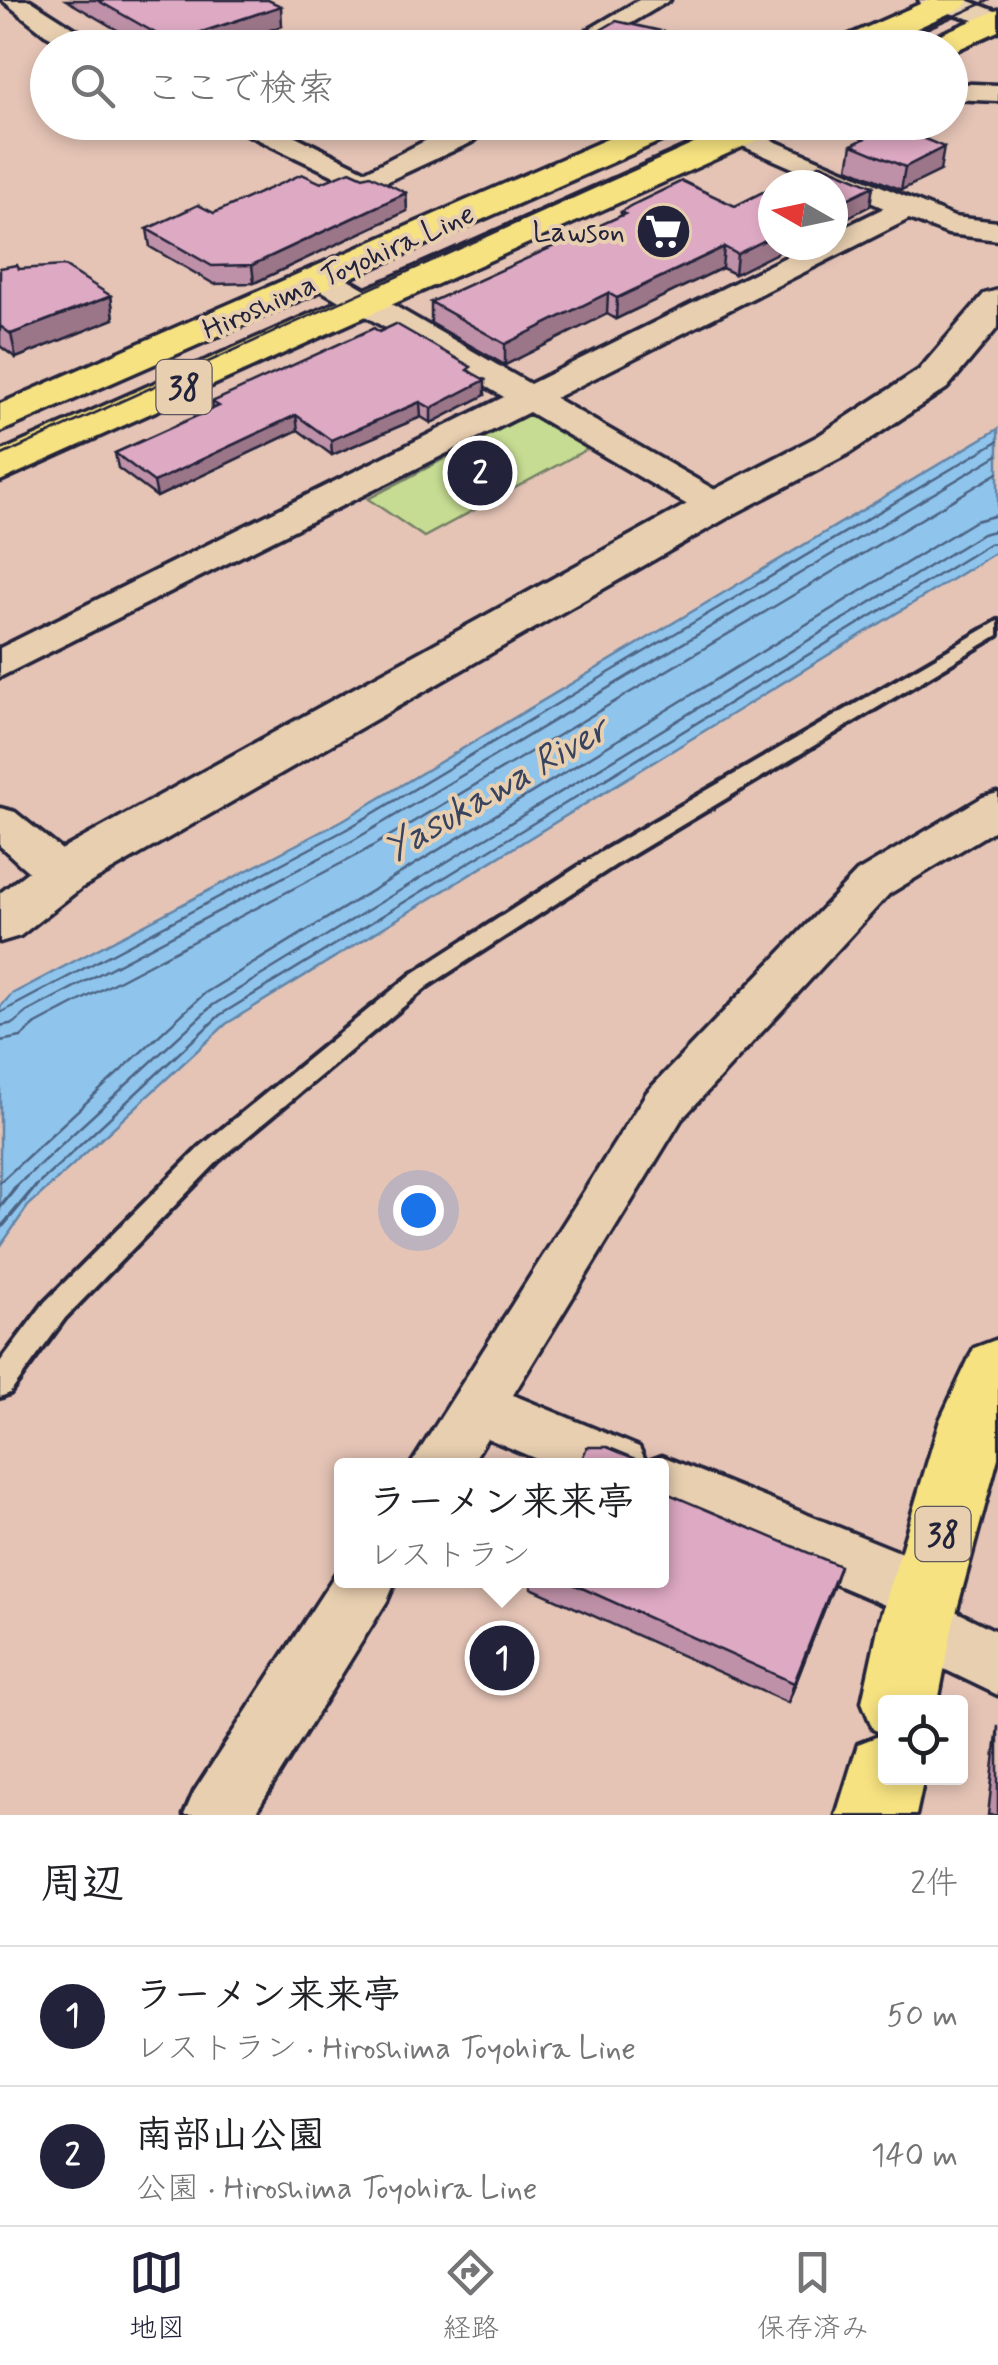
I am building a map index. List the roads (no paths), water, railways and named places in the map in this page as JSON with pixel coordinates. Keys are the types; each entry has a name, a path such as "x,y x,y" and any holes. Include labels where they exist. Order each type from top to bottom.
{"main road":[{"path":"885,30 945,1"},
{"path":"968,33 997,19"},
{"name":"Hiroshima Toyohira Line","path":"0,420 635,140"},
{"name":"Hiroshima Toyohira Line","path":"0,468 732,140"},
{"name":"38","path":"902,1695 974,1420 998,1369"},
{"path":"876,1815 883,1785"}],"street":[{"path":"14,0 56,30"},
{"path":"603,30 658,0"},
{"path":"945,1 997,19"},
{"path":"968,92 998,93"},
{"path":"281,140 366,182 454,140"},
{"path":"777,140 948,225 998,231"},
{"path":"0,664 909,208"},
{"path":"323,278 716,506"},
{"path":"0,922 62,874 716,506 833,445 932,379 998,302"},
{"path":"443,1458 664,1106 873,883 998,808"},
{"path":"0,823 62,874"},
{"path":"475,1406 600,1458"},
{"path":"669,1486 922,1609 998,1664"},
{"path":"217,1815 361,1588"}],"lane":[{"path":"0,1384 55,1310 210,1154 420,980 609,858 998,626"}],"water":[{"name":"Yasukawa River","path":"998,429 998,551 226,1024 28,1206 0,1247 0,1007 12,994 343,820"}],"tram line":[{"path":"924,30 990,0"},
{"path":"0,456 699,140"}],"place":[{"name":"Lawson","path":"664,231"},
{"name":"南部山公園","path":"480,473"},
{"name":"ラーメン来来亭","path":"502,1658"}]}
